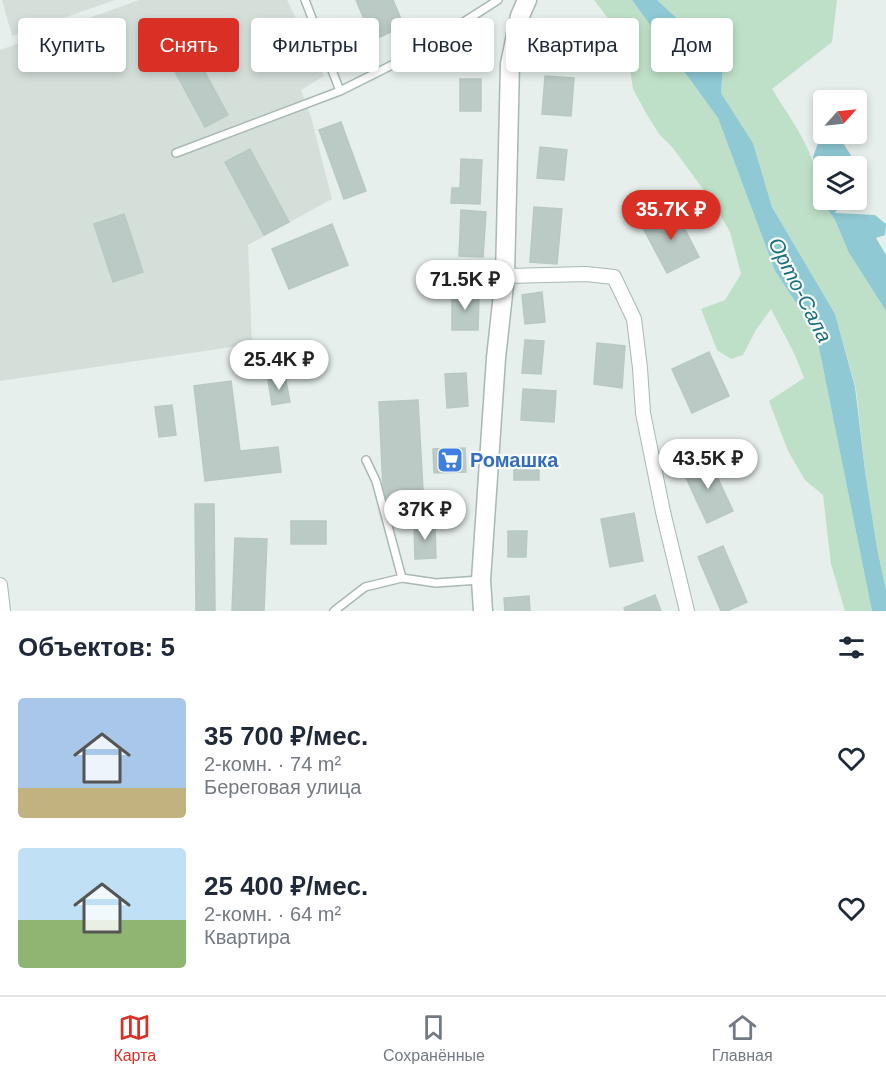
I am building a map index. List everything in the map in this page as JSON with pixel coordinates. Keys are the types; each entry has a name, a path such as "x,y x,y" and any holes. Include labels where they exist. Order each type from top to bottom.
{"street":[{"path":"483,611 481,580 496,358 506,276 510,64 520,16 527,0"},
{"path":"506,276 586,274 614,277 634,319 643,413 663,512 687,611"},
{"path":"0,585 3,611"}],"lane":[{"path":"305,0 340,91"},
{"path":"176,153 340,91 412,55 493,1"},
{"path":"366,460 376,481 402,578"},
{"path":"334,611 365,587 402,578 436,583 481,580"},
{"path":"346,611 347,600"}],"shaded area":[{"path":"2,0 115,0 64,18 18,18 18,34 12,36"},
{"path":"139,0 287,0 296,18 251,18 251,72 322,72 324,76 301,90 311,117 332,199 248,245 252,344 0,381 0,50 18,44 18,72 126,72 126,18 89,18"}],"green space":[{"path":"594,0 632,0 651,26 651,72 684,72 718,118 775,271 816,333 872,611 845,611 831,564 823,495 805,480 788,451 769,401 804,378 795,355 771,309 756,330 743,355 731,359 717,350 701,309 725,300 741,274 730,232 713,203 673,148 659,134 633,89 630,72 639,72 639,18 608,18"},
{"path":"657,0 837,0 832,42 772,89 803,139 813,161 813,210 828,210 835,220 849,253 886,311 886,590 865,471 856,389 835,314 772,207 753,143 721,93 723,72 733,72 733,18 677,18"}],"water":[{"path":"632,0 657,0 677,18 651,18 651,26"},
{"name":"Орто-Сала","path":"684,72 723,72 721,93 753,143 772,207 835,314 855,387 865,471 886,590 886,611 872,611 816,333 775,271 718,118"},
{"path":"818,144 844,144 851,156 813,156"},
{"path":"828,210 837,210 835,213 875,215 886,224 885,235 876,238 886,255 886,311 849,253 835,220"}],"building":[{"path":"356,0 393,0 401,18 391,18 391,32 379,37 379,18 364,18"},
{"path":"175,72 205,72 228,115 205,127"},
{"path":"545,76 574,78 571,116 542,114"},
{"path":"460,79 481,79 481,111 460,111"},
{"path":"341,122 366,191 344,199 319,130"},
{"path":"540,147 567,150 564,180 537,178"},
{"path":"250,149 289,222 264,235 225,162"},
{"path":"461,159 482,160 480,204 451,203 452,188 460,188"},
{"path":"534,207 562,209 557,264 530,262"},
{"path":"674,208 699,257 667,273 642,226"},
{"path":"461,210 486,212 483,257 459,256"},
{"path":"124,214 143,272 113,282 94,224"},
{"path":"332,224 348,265 289,289 272,249"},
{"path":"452,292 479,293 478,330 452,330"},
{"path":"542,292 545,322 525,324 522,295"},
{"path":"525,340 544,341 541,374 522,373"},
{"path":"597,343 625,346 622,388 594,384"},
{"path":"709,352 729,396 692,413 672,369"},
{"path":"466,373 468,406 447,408 445,374"},
{"path":"285,376 290,402 272,405 268,380"},
{"path":"231,381 240,451 278,447 281,472 205,481 194,386"},
{"path":"523,389 556,391 554,422 521,420"},
{"path":"418,400 424,509 384,511 379,402"},
{"path":"172,405 176,435 159,437 155,407"},
{"path":"465,448 466,472 434,473 433,449"},
{"path":"708,457 733,511 707,523 682,469"},
{"path":"514,463 539,464 539,480 514,480"},
{"path":"195,504 214,504 215,611 196,611"},
{"path":"634,513 643,561 610,567 601,519"},
{"path":"291,521 326,521 326,544 291,544"},
{"path":"435,523 436,558 415,559 414,524"},
{"path":"508,531 527,531 526,557 508,557"},
{"path":"235,538 267,539 264,611 232,611"},
{"path":"723,546 747,602 727,611 721,611 698,557"},
{"path":"655,595 661,611 625,611 624,608"},
{"path":"529,596 530,611 505,611 504,598"}],"place":[{"name":"Ромашка","path":"450,460"}]}
